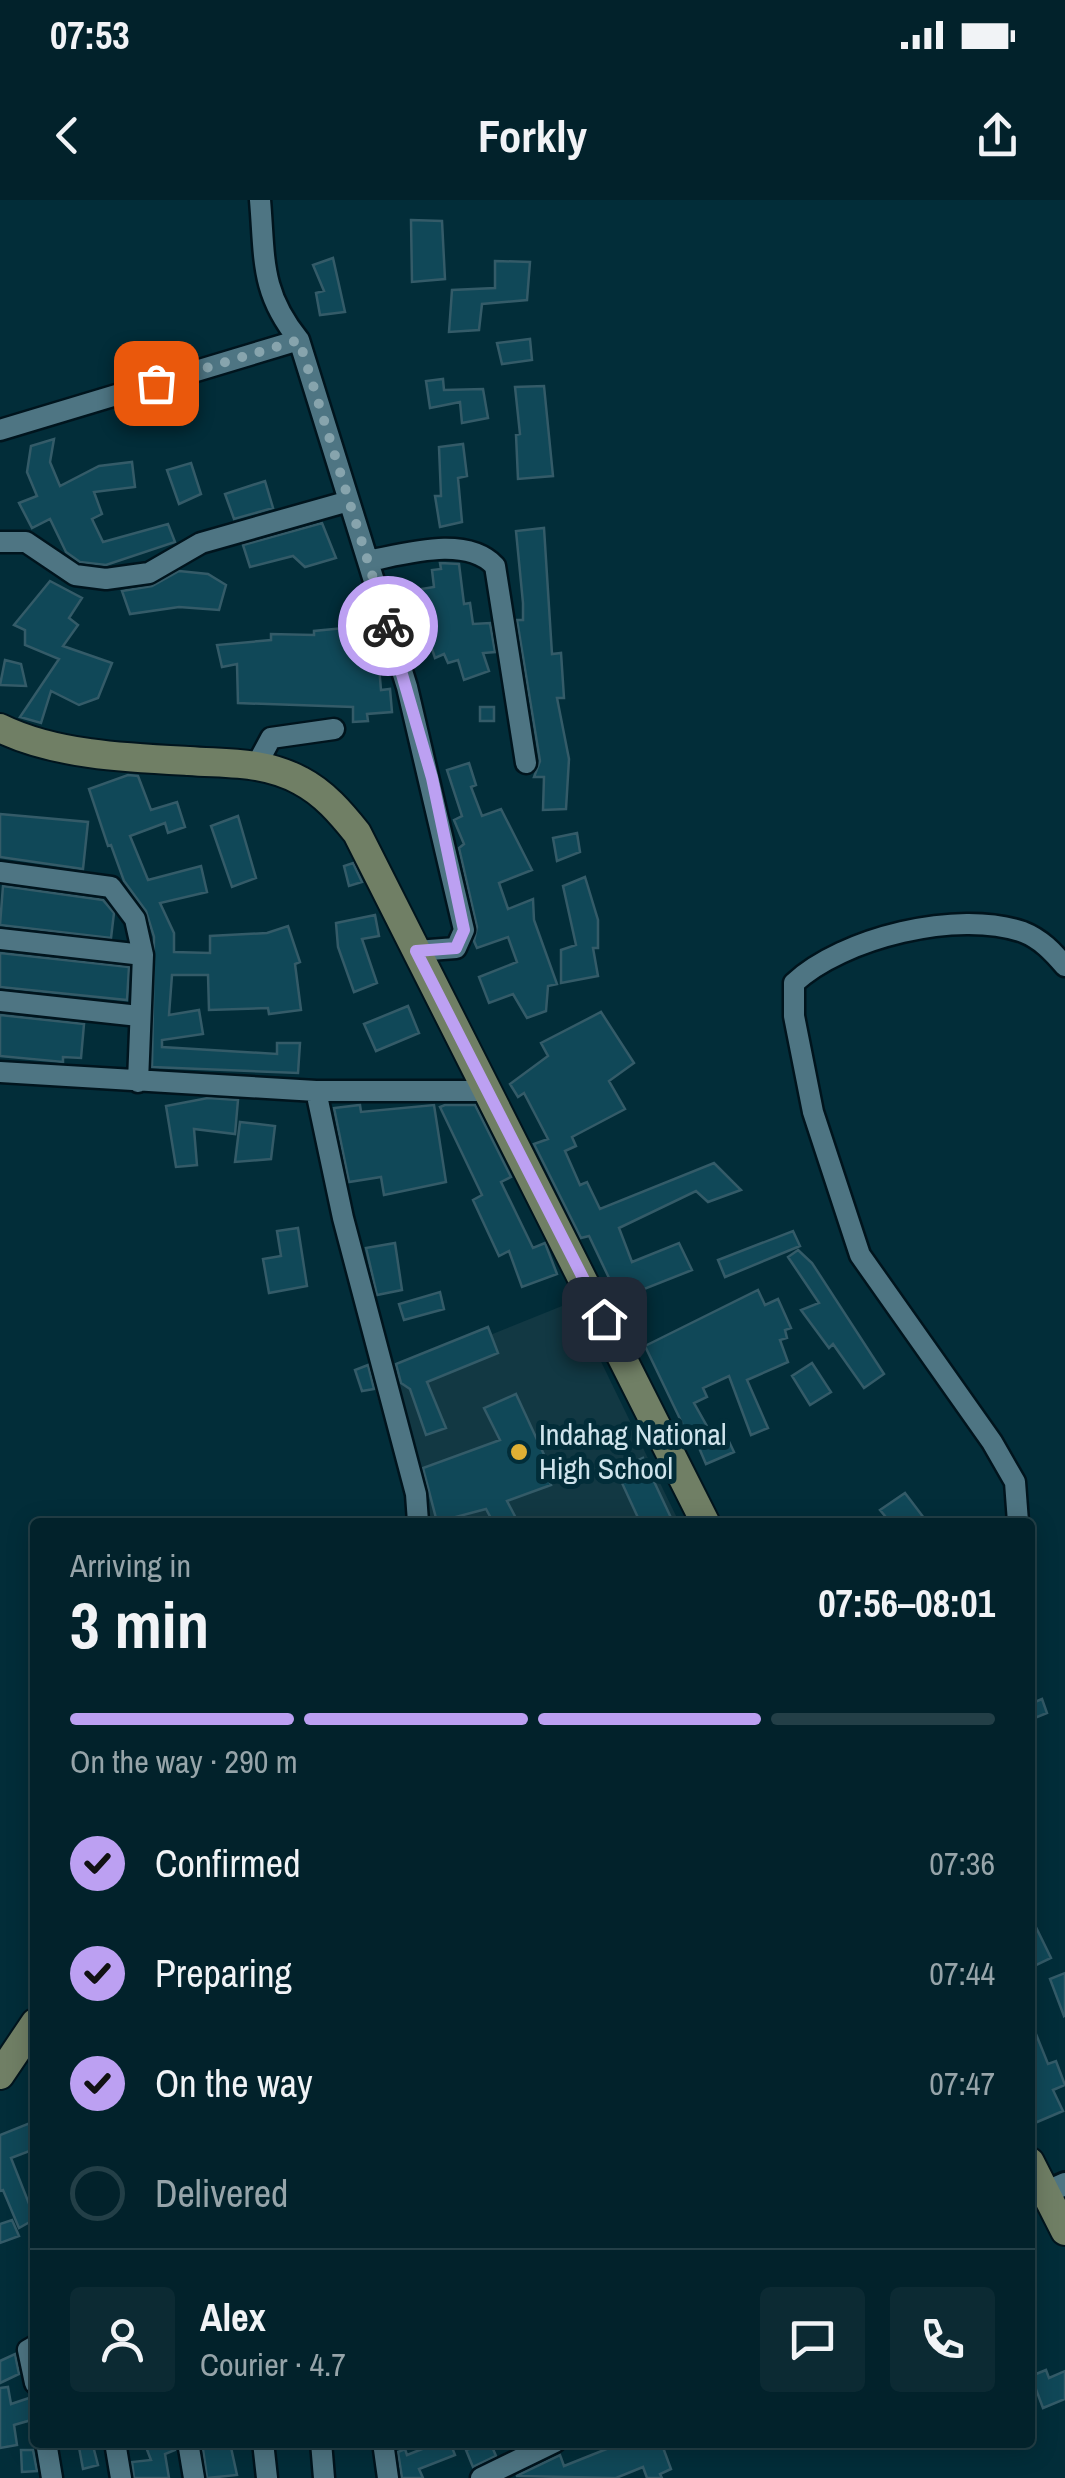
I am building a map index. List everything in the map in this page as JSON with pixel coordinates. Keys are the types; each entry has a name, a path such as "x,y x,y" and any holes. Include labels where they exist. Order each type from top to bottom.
{"main road":[{"path":"0,728 44,745 188,761 256,764 301,780 334,805 357,833 703,1518"},
{"path":"0,2075 30,2030"},
{"path":"1035,2167 1055,2188 1065,2231"}],"street":[{"path":"260,200 267,290 276,312 299,340 368,560 432,778 464,930 456,948 416,951"},
{"path":"0,430 299,340"},
{"path":"0,542 26,542 75,576 106,579 165,568 201,543 349,500"},
{"path":"368,560 437,550 471,551 495,566 526,763"},
{"path":"256,764 271,738 334,729"},
{"path":"0,872 112,887 135,919 143,956 138,1082"},
{"path":"1018,1518 1016,1482 992,1442 860,1255 813,1112 794,1016 794,983 815,963 846,948 963,924 1022,932 1050,948 1065,966"},
{"path":"0,939 143,956"},
{"path":"0,1002 139,1016"},
{"path":"0,1072 316,1091 490,1091"},
{"path":"316,1091 342,1218 416,1494 418,1518"},
{"path":"47,2448 52,2478"},
{"path":"116,2448 121,2478"},
{"path":"189,2448 194,2478"},
{"path":"264,2448 267,2478"},
{"path":"322,2448 324,2478"},
{"path":"384,2448 388,2478"},
{"path":"481,2478 544,2448"}],"shaded area":[{"name":"Indahag National High School","path":"572,1302 677,1518 412,1518 373,1382"}],"building":[{"path":"411,220 442,221 445,279 412,282"},
{"path":"333,258 345,312 320,315 316,293 324,291 313,265"},
{"path":"495,261 530,262 527,300 482,304 479,330 449,332 452,290 495,288"},
{"path":"530,339 532,360 502,364 497,343"},
{"path":"443,379 444,390 483,389 488,418 462,423 460,402 430,408 426,381"},
{"path":"544,386 553,476 518,479 516,435 520,434 515,387"},
{"path":"54,439 50,462 60,486 99,466 132,462 135,487 94,492 102,514 92,519 103,542 168,524 175,542 106,565 80,562 66,552 50,519 32,528 19,503 37,496 27,472 31,446"},
{"path":"463,444 467,476 458,478 462,522 440,527 435,496 441,496 439,447"},
{"path":"191,463 201,494 179,504 167,470"},
{"path":"265,481 273,508 234,519 225,494"},
{"path":"322,523 336,558 305,567 293,556 250,567 243,545"},
{"path":"544,528 552,654 561,653 564,698 557,698 569,759 566,809 543,810 544,777 534,777 540,761 517,620 523,620 523,603 516,531"},
{"path":"440,563 459,564 464,604 470,603 473,624 490,623 495,652 483,653 489,671 464,680 458,660 448,663 444,654 435,658 421,616 413,617 409,591 434,587 432,570 441,569"},
{"path":"179,571 208,574 226,585 219,610 179,607 130,614 122,591 152,586"},
{"path":"50,581 82,598 69,618 78,625 63,646 112,663 98,698 79,705 51,691 41,723 20,717 59,659 25,645 25,630 14,625"},
{"path":"354,627 357,658 365,657 366,667 379,666 381,690 390,689 392,712 367,714 368,721 353,722 353,707 238,703 237,664 222,667 217,645 271,640 271,634 314,635 314,631"},
{"path":"5,660 21,664 26,686 0,685"},
{"path":"480,707 494,707 494,721 480,721"},
{"path":"469,763 476,785 471,787 482,816 501,809 532,870 499,883 508,909 533,899 534,920 557,984 548,986 546,1011 527,1018 513,994 489,1003 479,977 517,962 508,937 477,948 474,941 477,927 459,848 464,844 454,820 462,816 447,770"},
{"path":"128,775 138,776 151,810 177,802 185,827 168,833 165,823 130,836 148,880 201,866 207,892 160,903 174,933 174,952 210,953 210,936 267,933 288,926 300,962 295,964 301,1010 269,1014 268,1008 209,1010 208,975 172,975 169,1015 199,1010 203,1034 162,1040 162,1047 277,1054 277,1043 300,1043 298,1073 152,1067 154,937 146,911 124,881 111,845 108,846 89,789"},
{"path":"0,814 88,822 83,869 0,857"},
{"path":"238,816 256,878 232,887 211,826"},
{"path":"577,833 580,852 557,861 553,838"},
{"path":"353,863 362,882 349,886 344,866"},
{"path":"585,877 598,920 598,948 593,948 598,976 561,983 561,950 576,945 563,886"},
{"path":"3,886 103,900 114,913 111,938 0,925"},
{"path":"375,915 379,936 362,939 377,983 354,992 338,947 336,923"},
{"path":"0,953 129,967 127,1000 0,987"},
{"path":"408,1006 419,1033 376,1051 364,1024"},
{"path":"601,1012 634,1063 609,1081 625,1109 572,1137 576,1146 565,1151 580,1185 587,1182 600,1209 714,1163 741,1190 708,1202 696,1191 619,1228 632,1262 679,1243 692,1270 619,1299 589,1236 581,1238 534,1144 548,1139 524,1093 518,1097 510,1084 548,1056 541,1043"},
{"path":"0,1015 84,1024 81,1058 63,1057 63,1062 0,1056"},
{"path":"208,1098 238,1100 235,1134 194,1129 197,1165 176,1167 166,1106"},
{"path":"360,1105 361,1112 434,1105 446,1182 384,1195 381,1177 349,1182 334,1108"},
{"path":"475,1105 511,1177 501,1182 533,1248 545,1243 557,1274 522,1287 509,1251 499,1256 473,1200 482,1195 440,1107"},
{"path":"240,1122 275,1126 271,1159 235,1162"},
{"path":"298,1228 307,1286 269,1293 263,1259 281,1256 277,1231"},
{"path":"793,1231 800,1246 725,1277 718,1260"},
{"path":"395,1243 402,1290 377,1295 366,1248"},
{"path":"798,1250 812,1263 884,1374 864,1388 833,1344 829,1348 801,1310 819,1303 788,1257"},
{"path":"758,1290 765,1305 778,1299 791,1328 785,1330 787,1338 780,1340 788,1362 747,1380 768,1428 751,1435 729,1376 703,1388 707,1397 694,1403 712,1435 723,1429 734,1452 706,1464 697,1443 690,1447 645,1346"},
{"path":"440,1292 444,1309 404,1320 399,1304"},
{"path":"488,1327 498,1353 427,1382 446,1428 426,1435 410,1389 401,1383 396,1364"},
{"path":"812,1363 831,1392 810,1405 792,1376"},
{"path":"368,1365 374,1389 362,1391 355,1370"},
{"path":"516,1394 546,1459 540,1461 551,1485 507,1501 516,1518 491,1518 486,1509 436,1518 423,1468 500,1440 484,1408"},
{"path":"643,1458 671,1518 638,1518 616,1470"},
{"path":"905,1493 924,1518 887,1518 880,1510"},
{"path":"1042,1699 1047,1713 1035,1718 1035,1702"},
{"path":"1035,1925 1051,1958 1035,1966"},
{"path":"1065,1973 1065,2015 1064,2016 1050,1979"},
{"path":"1035,2032 1048,2064 1056,2061 1065,2085 1053,2090 1063,2111 1035,2123"},
{"path":"30,2123 30,2151 11,2158 30,2206 30,2222 19,2228 3,2190 0,2191 0,2135"},
{"path":"12,2220 19,2236 0,2243 0,2224"},
{"path":"15,2354 19,2374 0,2383 0,2361"},
{"path":"1046,2370 1049,2378 1065,2371 1065,2399 1043,2408 1035,2374"},
{"path":"8,2387 11,2404 30,2398 30,2420 14,2425 17,2445 0,2448 0,2388"},
{"path":"79,2448 94,2448 98,2465 83,2469"},
{"path":"146,2448 175,2448 165,2454 169,2478 134,2478 132,2462 151,2460"},
{"path":"231,2448 237,2475 207,2478 203,2449"},
{"path":"425,2448 452,2448 455,2455 419,2469 423,2478 402,2478 398,2452 405,2449 407,2455"},
{"path":"493,2448 496,2456 473,2467 466,2450"},
{"path":"609,2448 663,2448 671,2469 660,2474 662,2478 647,2478 643,2467 616,2478 516,2476 560,2455 564,2466"},
{"path":"21,2450 33,2450 37,2471 22,2472"}],"way so far":[{"path":"156,383 299,340 388,626"}],"place":[{"name":"Indahag National High School","path":"519,1452"}],"route":[{"path":"388,626 432,778 464,930 456,948 416,951 604,1319"}]}
